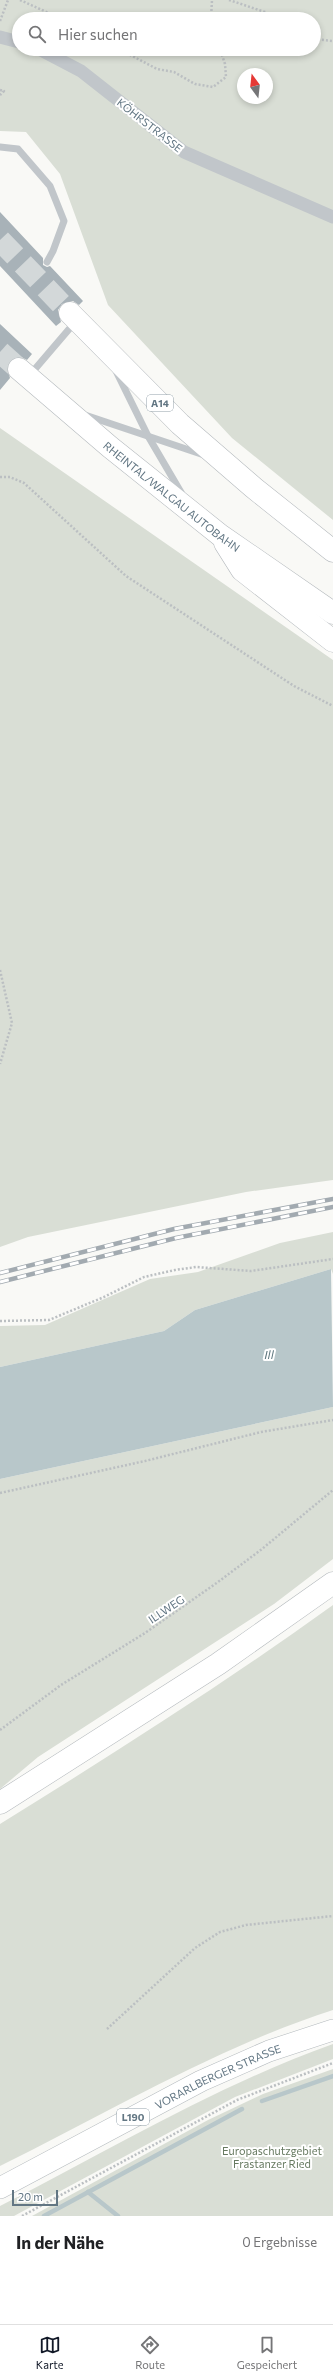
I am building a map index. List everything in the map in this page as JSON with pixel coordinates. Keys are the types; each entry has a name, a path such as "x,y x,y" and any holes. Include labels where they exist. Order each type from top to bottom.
{"highway":[{"name":"A14","path":"74,316 180,424 333,551"},
{"name":"RHEINTAL/WALGAU AUTOBAHN","path":"23,373 194,515 220,535 333,613"},
{"path":"220,535 242,570 333,641"},
{"path":"0,1803 218,1664 333,1583"}],"main road":[{"name":"VORARLBERGER STRASSE","path":"0,2188 202,2081 269,2051 333,2030"}],"street":[{"path":"0,37 12,40"},
{"name":"KÖHRSTRASSE","path":"52,56 81,71 184,152 333,216"}],"lane":[{"path":"0,147 18,149 50,186 64,221 53,251 47,262"},
{"path":"23,373 74,316"},
{"path":"104,347 148,436 194,515"},
{"path":"65,409 224,461"}],"path":[{"path":"0,21 8,0"},
{"path":"20,0 47,12"},
{"path":"211,12 212,0"},
{"path":"229,0 265,12"},
{"path":"321,40 333,41"},
{"path":"132,56 157,69 174,72 195,84 213,87 226,77 225,64 222,56"},
{"path":"0,90 4,91 0,95"},
{"path":"0,477 10,477 24,482 126,576 294,686 333,706"},
{"path":"0,970 12,1023 0,1064"},
{"path":"0,1321 49,1320 104,1297 144,1277 175,1270 196,1267 251,1271 333,1259"},
{"path":"0,1493 145,1461 261,1432 333,1420"},
{"name":"ILLWEG","path":"0,1730 61,1685 145,1633 218,1582 333,1490"},
{"path":"107,2029 195,1948 220,1932 246,1925 333,1916"},
{"path":"22,2216 237,2100 333,2063"}],"green space":[{"path":"0,0 333,0 333,520 232,438 108,305 60,174 26,132 0,131"},
{"path":"0,428 333,660 333,1180 246,1192 28,1237 0,1247"},
{"path":"333,1232 333,1274 331,1269 195,1310 164,1331 0,1367 0,1326 45,1325 150,1279 198,1272 280,1243"},
{"path":"333,1407 333,1559 274,1604 38,1757 0,1789 0,1479"},
{"path":"333,1605 333,2010 289,2025 205,2062 0,2166 0,1824 168,1718"},
{"path":"333,2044 333,2059 235,2097 14,2216 0,2216 0,2206 204,2099 246,2079"},
{"name":"Europaschutzgebiet Frastanzer Ried","path":"333,2069 333,2216 32,2216 208,2120 263,2094"}],"water":[{"name":"Ill","path":"331,1269 333,1407 0,1479 0,1367 164,1331 195,1310"}],"building":[{"path":"0,212 43,258 43,265 47,267 50,266 83,301 79,305 73,301 62,304 58,310 61,322 56,326 0,266"},
{"path":"0,324 32,354 27,360 21,357 10,361 7,367 10,378 0,390"}],"waterway":[{"path":"262,2101 333,2076"},
{"path":"44,2216 242,2109"},
{"path":"88,2192 118,2216"}],"tunnel":[{"path":"0,240 70,313"},
{"path":"0,352 19,369"}],"railway":[{"path":"0,1273 174,1229 333,1199"},
{"path":"0,1282 176,1238 333,1207"}]}
